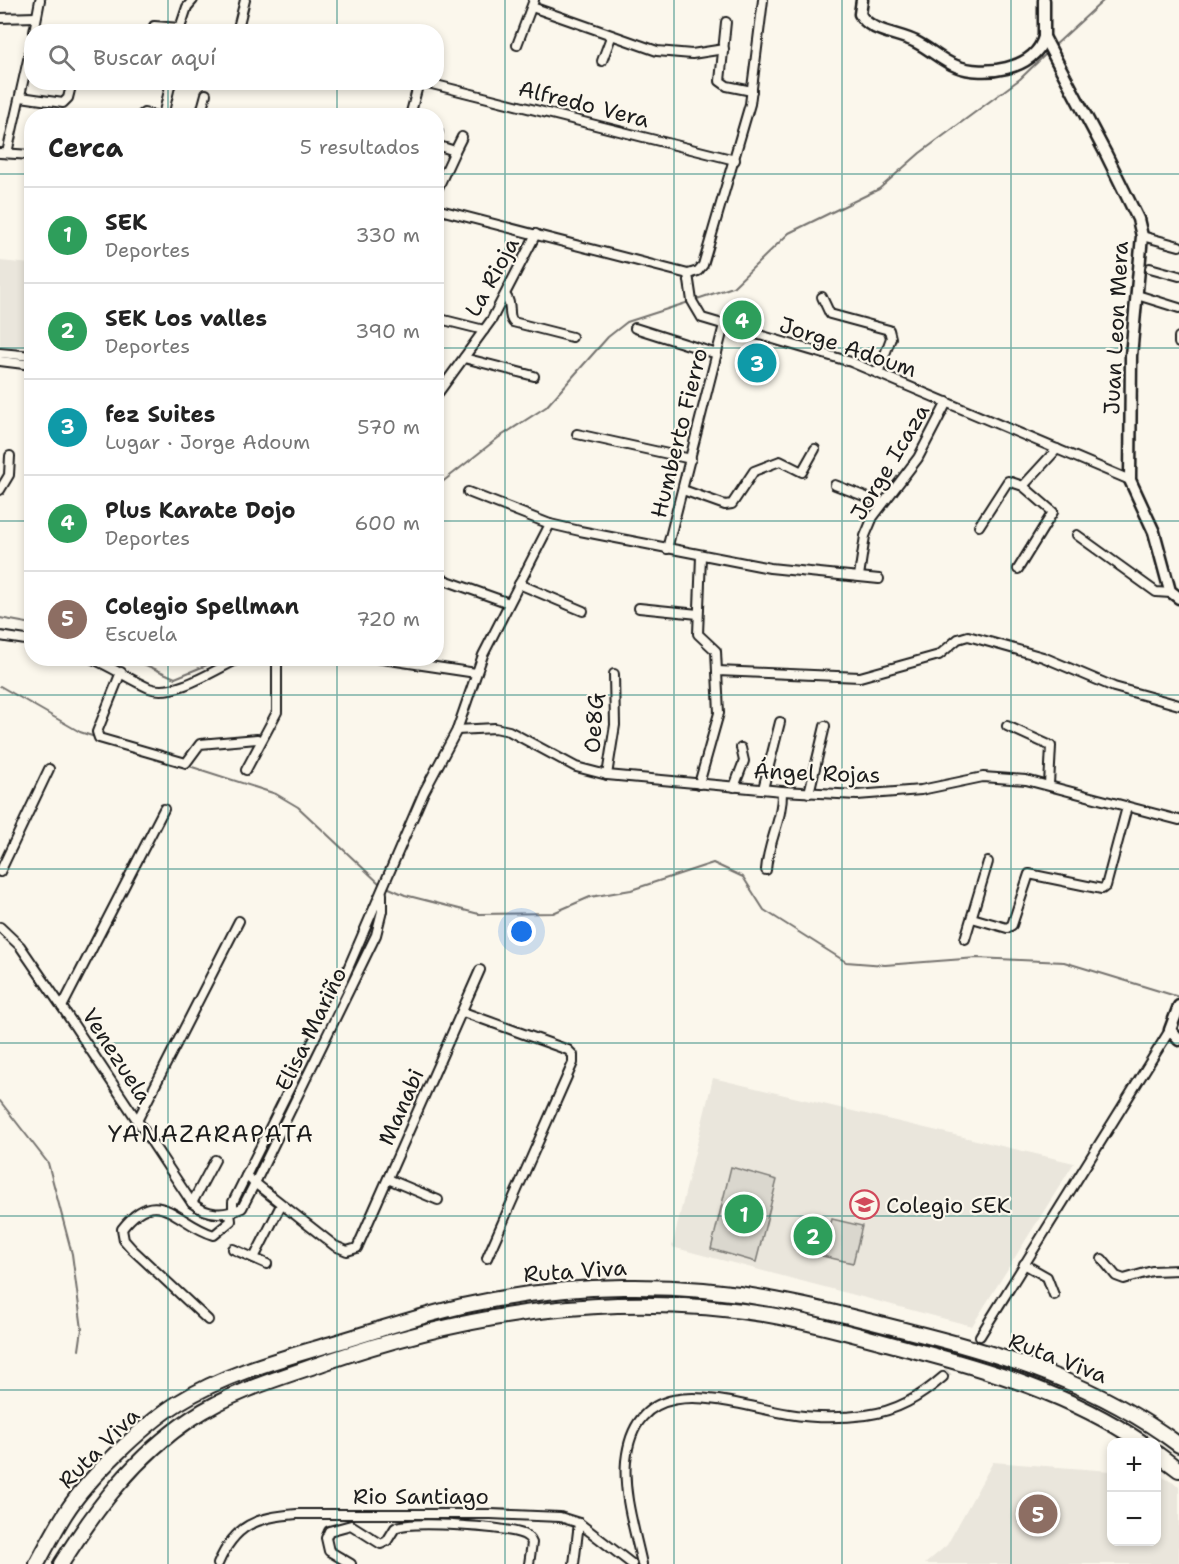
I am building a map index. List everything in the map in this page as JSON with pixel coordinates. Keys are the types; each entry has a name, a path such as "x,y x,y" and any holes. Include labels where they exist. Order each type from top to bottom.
{"highway":[{"name":"Ruta Viva","path":"37,1564 66,1512 82,1492 137,1437 178,1403 227,1378 288,1357 472,1304 528,1295 657,1287 775,1300 951,1342 1066,1379 1108,1399 1179,1445"},
{"name":"Ruta Viva","path":"61,1564 89,1521 118,1483 173,1431 210,1407 352,1353 475,1321 530,1311 597,1304 654,1304 771,1316 938,1357 1022,1382 1059,1397 1132,1438"},
{"path":"1093,1416 1121,1438"},
{"path":"1160,1431 1179,1435"},
{"path":"1161,1457 1179,1470"},
{"path":"1161,1466 1179,1479"}],"street":[{"path":"35,24 40,0"},
{"path":"181,24 187,7 193,0"},
{"path":"239,24 245,0"},
{"path":"444,211 689,276 698,271 703,265 735,160 752,91 763,0"},
{"path":"862,0 860,14 868,24 915,42 955,66 966,69 1013,66 1029,58 1038,50 1044,37"},
{"name":"Juan Leon Mera","path":"1044,0 1044,37 1107,154 1138,219 1142,236 1131,356 1130,480 1154,532 1175,596"},
{"path":"517,45 533,3 611,37 620,36 657,51 692,54 724,49"},
{"path":"0,18 36,17"},
{"path":"726,22 721,84 752,91"},
{"path":"602,61 611,37"},
{"path":"24,82 3,153 24,154"},
{"name":"Alfredo Vera","path":"444,87 735,160"},
{"path":"21,97 63,103 68,98 70,90"},
{"path":"165,108 169,90"},
{"path":"412,108 417,90"},
{"path":"202,108 206,94"},
{"path":"444,175 462,137"},
{"path":"444,148 455,151"},
{"name":"La Rioja","path":"444,385 506,296 537,234"},
{"path":"1142,236 1179,246"},
{"path":"1150,268 1179,276"},
{"name":"Jorge Adoum","path":"689,276 693,300 702,318 818,351 947,402 1130,480"},
{"path":"1137,295 1179,308"},
{"path":"506,296 511,305 510,318 513,322 572,337"},
{"path":"822,297 830,314 889,330 891,338 878,374"},
{"path":"444,320 484,330"},
{"name":"Humberto Fierro","path":"668,549 724,325"},
{"path":"635,328 717,354"},
{"path":"1179,337 1179,343"},
{"path":"0,353 24,359"},
{"path":"464,358 534,376"},
{"path":"0,361 24,360"},
{"name":"Jorge Icaza","path":"859,576 865,536 882,503 918,458 947,402"},
{"path":"577,434 691,459"},
{"path":"683,490 729,505 734,502 754,471 780,461 802,472 815,449"},
{"path":"1023,486 1057,449"},
{"path":"0,490 9,475 10,456"},
{"path":"979,526 1008,481 1023,486 1053,512 1018,569"},
{"path":"836,485 882,503"},
{"path":"468,492 550,524 701,556 783,570 879,579"},
{"name":"Elisa Mariño","path":"381,891 381,921 360,968 242,1208 232,1212 233,1202 350,964 381,891 424,792 457,730 476,673 550,524"},
{"path":"1077,535 1156,592 1175,596"},
{"path":"699,784 719,713 715,648 698,637 701,556"},
{"path":"444,580 509,603"},
{"path":"519,584 583,611"},
{"path":"639,608 698,614"},
{"path":"0,636 24,640"},
{"path":"717,671 860,677 939,655 958,639 968,636 1043,657 1114,687 1179,705"},
{"path":"108,666 148,687 171,690 223,666"},
{"path":"246,770 277,712 277,666"},
{"path":"429,666 476,673"},
{"path":"121,672 97,732 99,738 182,763 189,762 200,744 257,739"},
{"name":"Oe8G","path":"607,774 615,725 614,674"},
{"path":"763,789 780,722"},
{"path":"809,793 825,726"},
{"path":"1007,726 1049,744 1052,749 1049,785"},
{"name":"Ángel Rojas","path":"457,730 495,728 509,731 576,767 607,774 809,793 890,794 947,786 983,777 1026,780 1179,820"},
{"path":"734,787 744,761 741,748"},
{"path":"0,872 49,769"},
{"path":"766,870 768,849 782,809 782,791"},
{"path":"972,918 1007,928 1012,925 1029,874 1102,889 1106,886 1126,807"},
{"path":"62,1006 164,809"},
{"path":"965,939 988,862"},
{"path":"137,1120 239,921"},
{"name":"Venezuela","path":"0,927 20,946 62,1006 192,1203"},
{"path":"350,964 360,968"},
{"name":"Manabi","path":"281,1204 335,1246 352,1251 360,1244 480,970"},
{"path":"980,1336 1170,1030 1179,1006"},
{"path":"463,1012 568,1050 573,1055 573,1063 487,1258"},
{"path":"1170,1030 1179,1040"},
{"path":"208,1320 132,1249 124,1239 123,1229 142,1209 155,1206 167,1209 214,1235 231,1221 232,1212 207,1213 192,1203 215,1160"},
{"path":"246,1176 281,1204 254,1258"},
{"path":"388,1179 438,1200"},
{"path":"233,1249 267,1264"},
{"path":"1102,1259 1116,1276 1124,1278 1152,1271 1179,1270"},
{"path":"1024,1264 1047,1277 1054,1295"},
{"path":"642,1564 627,1491 626,1462 636,1424 653,1407 664,1402 692,1397 727,1400 791,1414 865,1415 914,1400 942,1377"},
{"name":"Rio Santiago","path":"218,1564 231,1541 246,1526 266,1516 297,1514 514,1514 560,1517 579,1524 632,1564"},
{"path":"351,1564 329,1551 326,1539 329,1531 351,1525 381,1544 387,1541 395,1528 414,1523 497,1529 525,1535 532,1543 529,1564"},
{"path":"574,1564 579,1524"}],"shaded area":[{"path":"0,261 24,263 24,353 0,351"},
{"name":"Colegio SEK","path":"713,1078 1074,1163 972,1326 672,1247"},
{"path":"731,1167 777,1180 756,1262 711,1249"},
{"path":"832,1219 862,1226 853,1263 822,1256"},
{"path":"993,1462 1107,1471 1107,1546 1161,1546 1161,1476 1179,1486 1179,1564 925,1564 947,1545"}],"water":[{"path":"805,1217 830,1223 821,1255 796,1249"}],"waterway":[{"path":"1053,47 1104,0"},
{"path":"694,300 733,287 789,233 879,189 920,153 1020,79 1047,53"},
{"path":"444,481 498,438 546,407 608,337 627,322 689,302"},
{"path":"0,618 24,622"},
{"path":"148,666 175,678 204,666"},
{"path":"0,686 80,732 95,737"},
{"path":"186,765 276,794 298,807 380,884 405,895 479,914 553,913 590,897 631,890 713,863 743,877 764,910 846,962 885,965 977,958 1064,962 1179,997"},
{"path":"0,1101 48,1163 72,1254 82,1329 79,1350"}],"tunnel":[{"path":"943,1377 964,1357 980,1336"}],"place":[{"name":"Plus Karate Dojo","path":"742,320"},
{"name":"fez Suites","path":"757,363"},
{"name":"Colegio SEK","path":"865,1205"},
{"name":"SEK","path":"744,1214"},
{"name":"SEK Los valles","path":"813,1236"},
{"name":"Colegio Spellman","path":"1038,1514"}],"district":[{"name":"YANAZARAPATA","path":"211,1134"}]}
